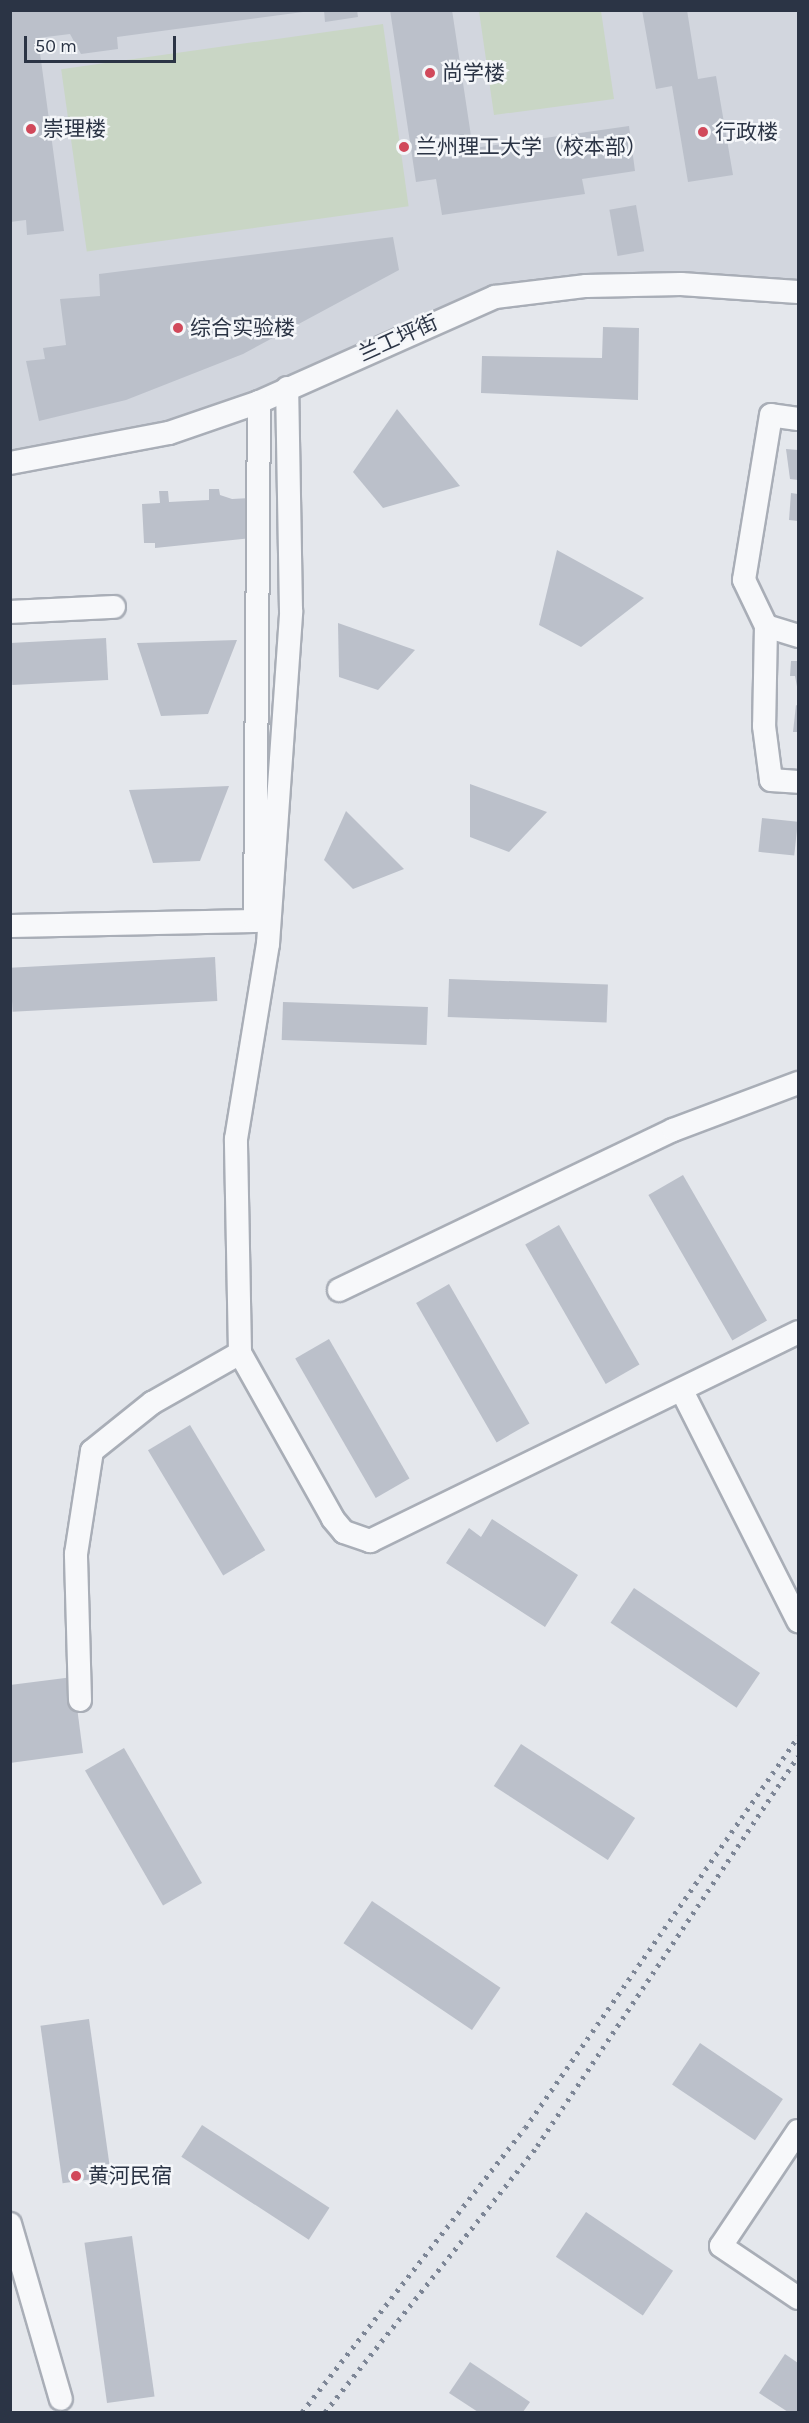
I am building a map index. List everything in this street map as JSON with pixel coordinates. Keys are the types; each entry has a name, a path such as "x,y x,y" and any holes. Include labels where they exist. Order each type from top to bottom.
{"street":[{"name":"兰工坪街","path":"10,463 169,433 259,402 287,387 463,309 523,292 681,284 798,292"},
{"path":"287,387 291,611 268,944 236,1139 240,1353 333,1519 344,1532 370,1541 682,1391 798,1332"},
{"path":"10,926 255,921 259,402"},
{"path":"798,419 771,415 744,580 766,626 764,726 771,780 798,782"},
{"path":"10,612 114,607"},
{"path":"766,626 798,636"},
{"path":"339,1290 673,1130 798,1083"},
{"path":"80,1700 76,1554 92,1451 152,1403 240,1353"},
{"path":"682,1391 798,1621"},
{"path":"798,2131 722,2246 798,2298"},
{"path":"10,2224 61,2399"}],"shaded area":[{"name":"兰州理工大学（校本部）","path":"11,11 798,11 798,292 532,290 259,402 11,463"}],"green space":[{"path":"479,11 601,11 614,99 494,115"},
{"path":"383,24 409,206 87,251 61,69"}],"building":[{"name":"崇理楼","path":"10,10 303,10 303,12 117,37 118,49 81,54 70,34 38,38 64,231 27,235 26,220 10,222"},
{"path":"324,10 357,10 358,17 325,22"},
{"path":"390,10 452,10 471,136 466,137 467,149 629,126 635,171 582,179 585,194 442,215 436,179 416,182"},
{"name":"行政楼","path":"642,10 687,10 698,79 716,76 733,175 688,182 672,86 656,89"},
{"path":"636,205 644,251 618,256 609,210"},
{"name":"综合实验楼","path":"393,237 399,270 243,354 126,400 39,421 26,361 45,359 43,348 66,345 60,299 100,296 99,274"},
{"path":"603,327 639,328 638,400 481,393 482,356 602,358"},
{"path":"397,409 460,486 383,508 353,472"},
{"path":"786,449 798,450 798,480 790,479"},
{"path":"209,489 219,489 220,495 232,499 250,498 252,538 155,548 155,543 144,543 142,504 160,503 159,491 168,491 169,502 209,500"},
{"path":"791,493 798,494 798,521 789,520"},
{"path":"557,550 644,598 581,647 539,625"},
{"path":"338,623 415,650 378,690 339,677"},
{"path":"106,638 108,680 12,685 10,643"},
{"path":"237,640 208,714 161,716 137,643"},
{"path":"791,661 798,661 798,692 795,676 790,676"},
{"path":"796,705 798,706 798,732 793,732"},
{"path":"470,784 547,812 509,852 470,837"},
{"path":"229,786 200,861 153,863 129,790"},
{"path":"346,811 404,869 353,889 324,860"},
{"path":"762,818 798,822 794,856 758,852"},
{"path":"215,957 217,1001 13,1012 10,968"},
{"path":"449,979 608,985 607,1023 448,1017"},
{"path":"283,1002 428,1007 427,1045 282,1040"},
{"path":"683,1175 767,1320 732,1340 648,1195"},
{"path":"559,1225 640,1364 606,1384 525,1244"},
{"path":"449,1284 530,1423 497,1442 416,1303"},
{"path":"329,1339 410,1478 376,1498 295,1358"},
{"path":"190,1425 265,1550 223,1575 148,1450"},
{"path":"492,1519 578,1575 545,1627 446,1563 469,1528 481,1537"},
{"path":"634,1588 760,1673 737,1708 611,1623"},
{"path":"73,1677 83,1753 10,1763 10,1685"},
{"path":"521,1744 635,1818 608,1860 494,1786"},
{"path":"124,1748 202,1883 163,1906 85,1770"},
{"path":"372,1901 501,1988 472,2030 343,1943"},
{"path":"89,2019 111,2176 63,2183 40,2026"},
{"path":"700,2043 783,2099 755,2140 672,2084"},
{"path":"202,2125 329,2208 309,2240 181,2157"},
{"path":"586,2212 673,2271 643,2315 556,2257"},
{"path":"132,2236 155,2396 107,2403 84,2243"},
{"path":"785,2354 798,2363 798,2412 788,2412 759,2393"},
{"path":"470,2362 530,2402 523,2412 478,2412 449,2393"}],"railway":[{"path":"302,2412 525,2128 798,1737"},
{"path":"325,2412 537,2146 798,1756"}],"place":[{"name":"尚学楼","path":"430,73"},
{"name":"崇理楼","path":"31,129"},
{"name":"行政楼","path":"703,132"},
{"name":"兰州理工大学（校本部）","path":"404,147"},
{"name":"综合实验楼","path":"178,328"},
{"name":"黄河民宿","path":"76,2176"}]}
